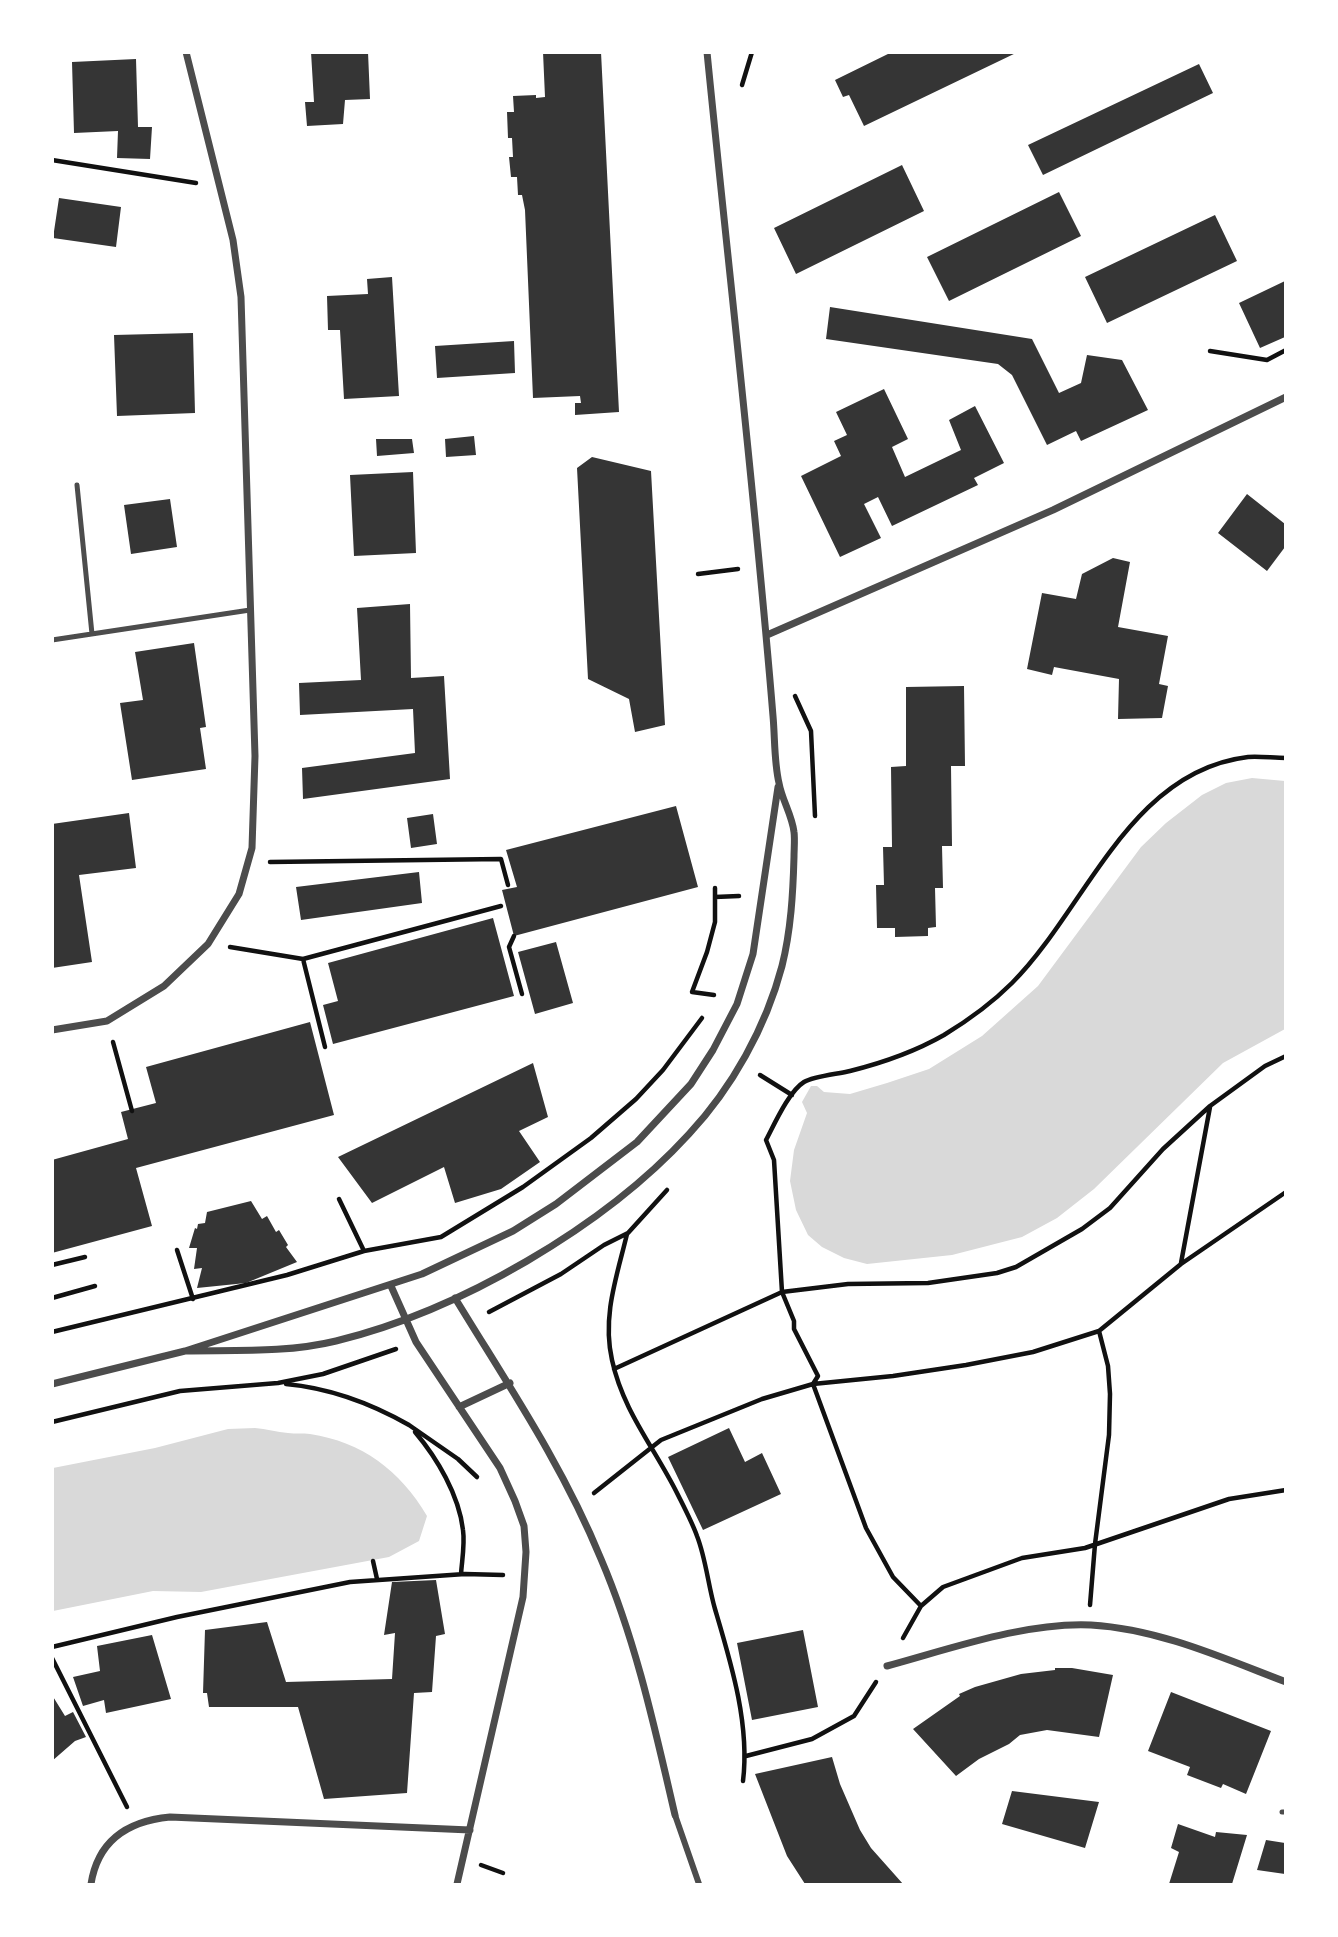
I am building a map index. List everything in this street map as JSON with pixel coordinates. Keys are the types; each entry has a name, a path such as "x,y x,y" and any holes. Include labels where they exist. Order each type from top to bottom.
{"street":[{"path":"52,1030 107,1021 164,986 208,944 239,894 252,848 255,756 241,297 233,240 186,52"},
{"path":"185,1351 311,1346 339,1340 405,1320 455,1298 528,1260 623,1195 689,1134 741,1064 766,1013 782,964 793,895 794,831 779,783 708,52"},
{"path":"766,635 1053,510 1286,397"},
{"path":"52,1384 185,1351 279,1319 391,1286 453,1261 513,1231 556,1203 637,1142 691,1084 737,1004 753,954 779,783"},
{"path":"391,1286 416,1342 500,1468 524,1526 526,1552 523,1597 457,1885"},
{"path":"455,1298 542,1437 576,1502 602,1561 646,1694 675,1815 699,1885"},
{"path":"459,1406 510,1383"},
{"path":"887,1666 1000,1636 1046,1628 1089,1625 1117,1628 1176,1641 1286,1682"},
{"path":"91,1885 101,1854 115,1837 135,1824 170,1816 470,1830"}],"lane":[{"path":"77,485 92,634"},
{"path":"52,640 250,610"}],"path":[{"path":"742,85 752,52"},
{"path":"52,160 221,187"},
{"path":"1210,351 1267,359 1286,350"},
{"path":"698,574 731,570"},
{"path":"813,1384 818,1376 794,1329 794,1321 782,1292 774,1160 766,1140 792,1095 804,1082 876,1064 944,1035 1012,983 1038,951 1098,865 1129,828 1167,792 1209,768 1248,757 1286,758"},
{"path":"248,862 501,859 508,885"},
{"path":"714,995 692,992 715,922 715,888"},
{"path":"715,897 743,896 742,906"},
{"path":"208,944 303,960 501,906"},
{"path":"514,936 509,947 522,995"},
{"path":"303,960 325,1047"},
{"path":"711,1003 719,987"},
{"path":"52,1332 193,1300 363,1251 441,1237 533,1180 591,1138 636,1099 663,1070 707,1011"},
{"path":"107,1021 132,1111"},
{"path":"614,1369 782,1292 848,1284 928,1283 997,1273 1016,1267 1082,1229 1110,1208 1163,1149 1210,1106 1265,1066 1286,1056"},
{"path":"764,1078 792,1095"},
{"path":"1181,1264 1210,1106"},
{"path":"576,1502 596,1492 661,1440 762,1399 813,1384 966,1365 1033,1352 1099,1331 1181,1264 1286,1192"},
{"path":"339,1199 363,1251"},
{"path":"482,1315 530,1291 628,1233 609,1307 608,1327 614,1369 621,1393 641,1434 675,1490 698,1537 728,1650 745,1733 743,1781"},
{"path":"177,1250 193,1300"},
{"path":"52,1265 85,1256"},
{"path":"52,1297 95,1286"},
{"path":"1089,1625 1095,1544 1109,1435 1108,1366 1099,1331"},
{"path":"52,1422 180,1391 278,1383 323,1374 416,1342"},
{"path":"278,1383 300,1385 360,1401 409,1425 484,1482"},
{"path":"813,1384 866,1528 892,1577 920,1606"},
{"path":"409,1425 446,1477 460,1515 464,1532 461,1574"},
{"path":"746,1756 812,1739 854,1716 887,1666 920,1606 943,1587 1022,1558 1095,1544 1228,1499 1286,1490"},
{"path":"373,1561 377,1579"},
{"path":"52,1647 177,1617 331,1585 377,1579 461,1574 507,1575"},
{"path":"52,1658 135,1824"},
{"path":"484,1866 503,1872"}],"shaded area":[{"path":"1252,778 1285,781 1285,1029 1223,1063 1094,1189 1057,1218 1022,1237 952,1255 867,1264 844,1258 822,1247 808,1235 796,1210 790,1181 794,1150 807,1113 802,1102 811,1086 817,1086 824,1092 850,1094 929,1069 982,1036 1038,986 1141,847 1166,823 1202,795 1226,783"},
{"path":"255,1428 329,1438 363,1451 378,1461 405,1485 427,1516 419,1541 389,1557 201,1592 153,1591 53,1611 53,1468 155,1448 228,1429"}],"building":[{"path":"311,52 368,52 370,99 345,100 343,124 307,126 305,102 314,102"},
{"path":"543,52 601,52 619,412 575,415 575,403 581,403 580,396 533,398 525,210 522,195 518,195 517,177 511,177 509,157 513,157 512,138 508,138 507,112 514,112 513,96 545,97"},
{"path":"892,52 1018,52 864,126 849,95 843,97 835,80"},
{"path":"136,59 138,127 152,127 150,159 117,158 118,131 74,133 72,62"},
{"path":"1199,64 1213,93 1043,175 1028,145"},
{"path":"902,165 924,211 796,274 774,228"},
{"path":"1059,192 1081,236 949,301 927,257"},
{"path":"59,198 121,207 116,247 53,238"},
{"path":"1215,215 1237,261 1107,323 1085,277"},
{"path":"392,277 399,396 344,399 340,330 328,330 327,296 368,294 367,279"},
{"path":"1285,281 1285,337 1260,348 1239,303"},
{"path":"830,307 1032,339 1059,393 1081,383 1087,355 1122,360 1148,410 1081,441 1076,431 1047,445 1012,375 998,364 826,339"},
{"path":"193,333 195,413 117,416 114,335"},
{"path":"514,341 515,373 437,378 435,346"},
{"path":"884,389 908,439 892,447 905,477 961,450 949,420 975,406 1004,463 974,478 978,485 892,526 878,497 864,504 881,538 840,557 801,476 841,456 834,441 847,435 836,412"},
{"path":"474,436 476,455 446,457 445,439"},
{"path":"376,439 412,439 414,453 377,456"},
{"path":"592,457 651,471 665,725 635,732 629,699 588,679 577,468"},
{"path":"413,472 416,553 354,556 350,475"},
{"path":"1247,494 1285,524 1285,547 1267,571 1218,533"},
{"path":"170,499 177,547 131,554 124,505"},
{"path":"1113,558 1130,562 1118,627 1168,636 1159,684 1168,686 1162,718 1118,719 1119,679 1054,667 1052,675 1027,669 1042,593 1076,599 1082,574"},
{"path":"410,604 411,678 444,676 450,779 303,799 302,768 415,753 413,709 300,715 299,683 361,680 357,608"},
{"path":"194,643 206,727 200,728 206,769 132,780 120,703 143,700 135,652"},
{"path":"964,686 965,766 951,766 952,846 942,846 943,888 935,888 936,927 928,928 928,936 895,937 895,928 877,928 876,885 884,885 883,847 892,847 891,767 906,766 906,687"},
{"path":"676,806 698,887 514,936 502,890 517,887 506,850"},
{"path":"129,813 136,868 79,875 92,962 52,968 52,824"},
{"path":"433,814 437,844 411,848 407,818"},
{"path":"419,872 422,903 301,920 296,887"},
{"path":"493,918 514,996 333,1044 323,1005 338,1001 328,963"},
{"path":"556,942 573,1003 535,1014 518,952"},
{"path":"310,1022 334,1115 136,1168 152,1226 52,1253 52,1160 128,1139 121,1112 156,1103 146,1067"},
{"path":"533,1063 548,1117 519,1131 540,1162 501,1189 455,1203 444,1167 372,1203 338,1157"},
{"path":"251,1201 262,1219 267,1216 276,1232 279,1230 288,1245 286,1247 297,1262 246,1283 197,1288 202,1268 194,1269 197,1248 189,1248 195,1228 197,1229 198,1224 205,1223 207,1212"},
{"path":"729,1428 745,1462 762,1453 781,1494 703,1530 668,1457"},
{"path":"436,1580 445,1634 436,1636 432,1692 414,1693 407,1793 324,1799 298,1707 209,1707 207,1693 203,1693 205,1630 267,1622 286,1682 392,1679 395,1633 384,1635 392,1582"},
{"path":"803,1630 818,1707 752,1720 737,1643"},
{"path":"152,1635 171,1699 106,1713 104,1700 83,1706 73,1677 100,1671 97,1646"},
{"path":"1055,1668 1113,1675 1099,1737 1047,1730 1020,1735 956,1776 913,1729 960,1696 959,1694 975,1687"},
{"path":"1171,1692 1271,1731 1246,1794 1223,1784 1221,1788 1187,1775 1190,1767 1148,1751"},
{"path":"52,1695 65,1716 73,1712 86,1737 75,1741 52,1761"},
{"path":"832,1757 840,1784 860,1830 871,1848 903,1884 805,1884 787,1856 755,1774"},
{"path":"1012,1791 1099,1802 1085,1848 1002,1824"},
{"path":"1178,1824 1215,1837 1216,1832 1247,1835 1232,1884 1169,1884 1179,1852 1171,1848"},
{"path":"1266,1840 1285,1843 1285,1874 1257,1870"}]}
